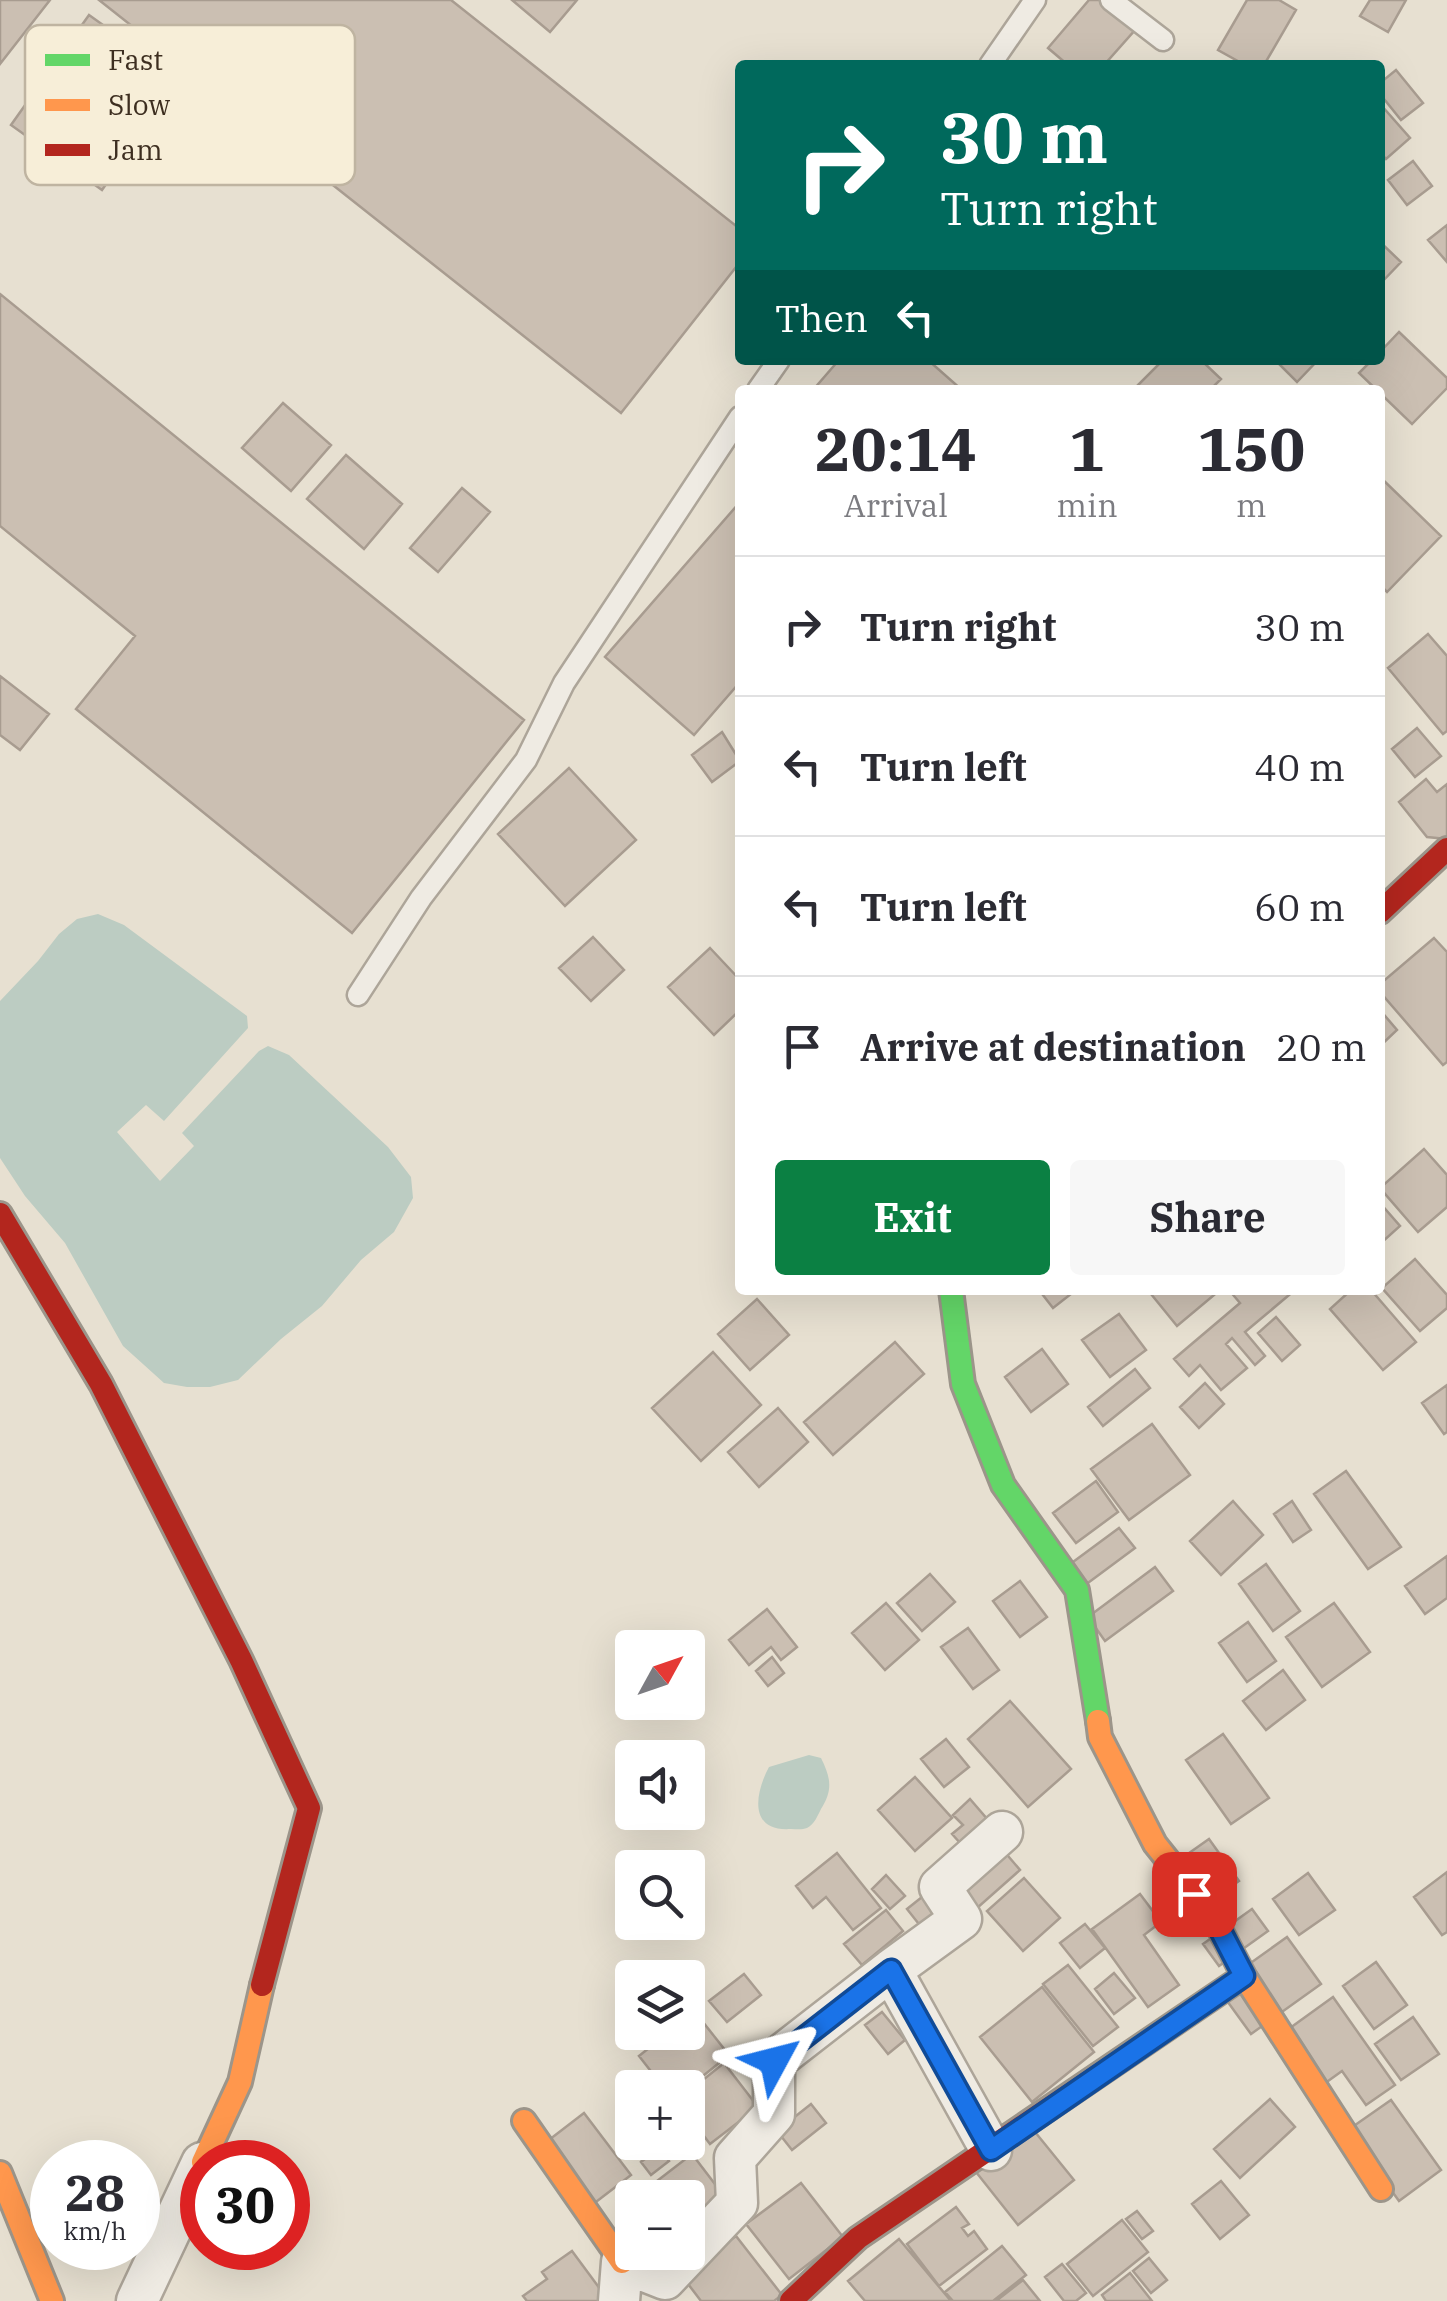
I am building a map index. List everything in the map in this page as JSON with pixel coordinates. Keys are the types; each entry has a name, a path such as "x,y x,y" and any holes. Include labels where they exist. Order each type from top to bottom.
{"street":[{"path":"1385,907 1447,849"},
{"path":"0,1214 101,1384 241,1660 309,1808 240,2082 213,2140"},
{"path":"952,1295 963,1384 1003,1485 1077,1590 1100,1738 1155,1844 1214,1918 1244,1976 1381,2188"},
{"path":"524,2122 620,2282 665,2279 737,2203 735,2158 774,2114 774,2061 961,1919 940,1887 1002,1832"},
{"path":"891,1970 991,2150"},
{"path":"791,2301 858,2238 1244,1976"},
{"path":"0,2174 52,2301"},
{"path":"136,2301 180,2209"}],"lane":[{"path":"994,60 1036,0"},
{"path":"1111,0 1164,40"},
{"path":"358,994 421,898 526,760 564,683 735,424"}],"shaded area":[{"path":"98,914 124,925 247,1016 248,1028 164,1121 146,1105 117,1132 160,1181 194,1146 182,1133 268,1046 289,1055 388,1147 411,1177 413,1198 394,1232 361,1260 322,1306 238,1380 210,1387 164,1383 123,1346 65,1243 25,1196 0,1158 0,1001 59,934 77,919"},
{"path":"809,1755 821,1758 829,1784 816,1820 801,1829 767,1824 761,1818 758,1799 769,1767"}],"building":[{"path":"0,0 50,0 30,25 25,25 25,32 0,64"},
{"path":"99,0 451,0 735,225 735,268 621,413 333,185 355,185 355,25 131,25"},
{"path":"512,0 577,0 550,32"},
{"path":"1089,0 1101,0 1135,30 1108,60 1062,60 1048,48"},
{"path":"1247,0 1279,0 1296,10 1267,60 1236,60 1218,50"},
{"path":"1370,0 1406,0 1388,32 1360,16"},
{"path":"89,15 103,25 82,25"},
{"path":"1396,70 1423,103 1401,120 1385,100 1385,79"},
{"path":"25,105 25,135 11,125"},
{"path":"1385,110 1410,138 1385,158"},
{"path":"1413,161 1432,186 1407,205 1388,180"},
{"path":"1447,225 1447,262 1428,240"},
{"path":"1385,247 1401,262 1385,279"},
{"path":"0,294 524,720 352,933 76,709 135,636 0,526"},
{"path":"1399,332 1447,378 1447,388 1412,424 1385,398 1385,385 1371,385 1359,373 1367,365 1385,365 1385,347"},
{"path":"835,365 934,365 956,385 817,385"},
{"path":"1158,365 1206,365 1221,379 1215,385 1138,385"},
{"path":"1280,365 1313,365 1297,382"},
{"path":"283,403 331,445 291,491 242,448"},
{"path":"346,455 402,504 364,549 307,499"},
{"path":"1385,482 1441,536 1385,590"},
{"path":"462,488 490,512 438,572 410,548"},
{"path":"735,508 735,688 694,735 605,657"},
{"path":"1428,634 1447,656 1447,731 1443,734 1388,668"},
{"path":"0,676 49,714 20,750 0,735"},
{"path":"1417,728 1441,756 1415,777 1392,749"},
{"path":"722,732 735,753 735,765 712,782 692,755"},
{"path":"569,768 636,840 565,906 498,834"},
{"path":"1426,779 1437,792 1447,784 1447,839 1427,837 1399,802"},
{"path":"593,937 624,970 591,1001 559,968"},
{"path":"1434,938 1447,952 1447,1062 1443,1065 1385,998 1385,980"},
{"path":"710,948 735,975 735,1015 714,1035 668,987"},
{"path":"1385,1016 1397,1030 1385,1041"},
{"path":"1424,1149 1447,1175 1447,1207 1418,1232 1385,1194 1385,1184"},
{"path":"1385,1209 1400,1226 1385,1240"},
{"path":"1415,1259 1447,1295 1447,1308 1420,1331 1385,1291 1385,1285"},
{"path":"1043,1295 1070,1295 1053,1308"},
{"path":"1152,1295 1214,1295 1177,1326"},
{"path":"1233,1295 1289,1295 1245,1332 1265,1356 1255,1365 1232,1338 1226,1344 1247,1368 1221,1390 1200,1365 1189,1376 1174,1359 1240,1303"},
{"path":"1345,1295 1375,1295 1416,1342 1383,1370 1330,1309"},
{"path":"757,1299 789,1335 750,1370 718,1334"},
{"path":"1119,1314 1146,1350 1110,1377 1082,1340"},
{"path":"1276,1317 1300,1345 1282,1361 1258,1333"},
{"path":"895,1342 924,1374 833,1455 804,1422"},
{"path":"1042,1349 1068,1384 1031,1412 1005,1377"},
{"path":"713,1352 761,1405 701,1461 652,1408"},
{"path":"1135,1369 1150,1388 1103,1426 1088,1407"},
{"path":"1205,1383 1224,1404 1199,1428 1180,1407"},
{"path":"1447,1385 1447,1432 1444,1434 1422,1403"},
{"path":"778,1408 808,1442 759,1487 728,1452"},
{"path":"1152,1424 1190,1475 1129,1520 1091,1469"},
{"path":"1346,1471 1401,1547 1368,1569 1314,1494"},
{"path":"1096,1481 1118,1512 1076,1543 1053,1513"},
{"path":"1233,1501 1263,1535 1221,1575 1190,1541"},
{"path":"1292,1501 1311,1530 1293,1542 1274,1514"},
{"path":"1119,1528 1135,1548 1069,1597 1054,1576"},
{"path":"1447,1556 1447,1598 1425,1614 1405,1586"},
{"path":"1266,1564 1300,1611 1273,1631 1239,1584"},
{"path":"1155,1567 1173,1591 1105,1641 1088,1617"},
{"path":"930,1574 955,1602 922,1631 897,1603"},
{"path":"1020,1581 1047,1617 1020,1637 993,1601"},
{"path":"886,1603 919,1640 885,1670 852,1633"},
{"path":"1334,1603 1370,1652 1322,1687 1286,1637"},
{"path":"767,1609 797,1647 781,1660 771,1647 749,1665 729,1640"},
{"path":"1248,1622 1276,1661 1247,1682 1219,1643"},
{"path":"968,1628 999,1670 973,1689 941,1647"},
{"path":"772,1657 784,1673 768,1686 756,1671"},
{"path":"1283,1670 1305,1700 1266,1730 1243,1701"},
{"path":"1010,1701 1071,1769 1028,1807 968,1739"},
{"path":"1223,1734 1269,1798 1231,1824 1186,1760"},
{"path":"946,1739 969,1767 944,1787 921,1759"},
{"path":"915,1777 952,1818 915,1851 878,1810"},
{"path":"970,1799 988,1820 961,1844 952,1834 963,1825 953,1815"},
{"path":"1209,1839 1239,1881 1185,1919 1155,1877"},
{"path":"1003,1850 1020,1870 976,1909 959,1889"},
{"path":"837,1853 881,1908 853,1930 826,1897 813,1908 796,1886"},
{"path":"1447,1872 1447,1932 1442,1935 1414,1897"},
{"path":"1308,1873 1335,1910 1299,1935 1273,1899"},
{"path":"886,1875 905,1896 890,1909 872,1889"},
{"path":"1024,1878 1060,1918 1023,1951 987,1911"},
{"path":"927,1893 942,1911 922,1928 907,1909"},
{"path":"1140,1894 1161,1922 1144,1935 1179,1985 1148,2007 1092,1929"},
{"path":"1252,1909 1268,1931 1219,1966 1203,1944"},
{"path":"886,1910 903,1931 862,1965 844,1944"},
{"path":"1085,1924 1105,1948 1080,1968 1060,1943"},
{"path":"1287,1937 1321,1984 1251,2034 1217,1987"},
{"path":"1376,1962 1407,2005 1374,2029 1343,1986"},
{"path":"1068,1965 1118,2027 1093,2046 1043,1984"},
{"path":"1114,1973 1135,1998 1114,2014 1095,1989"},
{"path":"744,1974 761,1995 727,2022 709,2001"},
{"path":"1042,1987 1094,2052 1032,2102 980,2037"},
{"path":"1333,1997 1395,2085 1366,2105 1342,2071 1310,2094 1272,2041"},
{"path":"882,2012 905,2040 888,2054 865,2025"},
{"path":"1413,2017 1439,2054 1401,2080 1375,2044"},
{"path":"705,2025 729,2055 705,2074 705,2070 650,2070 639,2056 646,2050 705,2050"},
{"path":"724,2063 758,2107 710,2144 705,2137 705,2078"},
{"path":"1270,2099 1295,2127 1240,2178 1214,2149"},
{"path":"1391,2100 1441,2170 1399,2201 1348,2130"},
{"path":"811,2104 826,2123 792,2150 777,2131"},
{"path":"584,2113 615,2154 615,2160 620,2160 631,2175 615,2180 615,2187 579,2215 532,2153"},
{"path":"1031,2127 1074,2180 1018,2225 976,2172"},
{"path":"644,2160 669,2161 651,2175 641,2162"},
{"path":"684,2160 697,2160 737,2213 705,2238 705,2180 658,2180"},
{"path":"1221,2181 1249,2215 1220,2239 1192,2204"},
{"path":"801,2183 843,2237 789,2279 746,2224"},
{"path":"956,2207 969,2224 962,2228 968,2236 974,2231 987,2249 939,2286 907,2244"},
{"path":"1137,2211 1153,2231 1142,2239 1126,2219"},
{"path":"1122,2220 1148,2252 1093,2296 1067,2264"},
{"path":"736,2236 782,2295 774,2301 701,2301 682,2276 690,2270 705,2270 705,2259"},
{"path":"899,2239 951,2301 865,2301 848,2281"},
{"path":"1002,2246 1026,2275 993,2301 953,2301 945,2292"},
{"path":"572,2251 606,2297 600,2301 527,2301 523,2296 547,2279 542,2272"},
{"path":"1149,2258 1167,2280 1151,2293 1133,2271"},
{"path":"1062,2264 1086,2293 1076,2301 1064,2301 1045,2277"},
{"path":"1130,2273 1152,2301 1106,2301 1102,2295"},
{"path":"1023,2280 1040,2301 996,2301"}],"traffic: fast":[{"path":"952,1295 963,1384 1003,1485 1077,1590 1098,1721"}],"traffic: slow":[{"path":"1098,1721 1100,1737 1155,1844 1214,1918 1244,1976 1381,2189"},
{"path":"213,2140 240,2082 262,1985"},
{"path":"524,2121 615,2252"},
{"path":"0,2173 52,2301"}],"traffic: jam":[{"path":"1385,907 1447,849"},
{"path":"0,1214 101,1384 241,1660 309,1808 262,1985"},
{"path":"791,2301 858,2238 1244,1976"}],"route":[{"path":"774,2061 891,1970 991,2150 1244,1976 1214,1918 1194,1894"}]}
